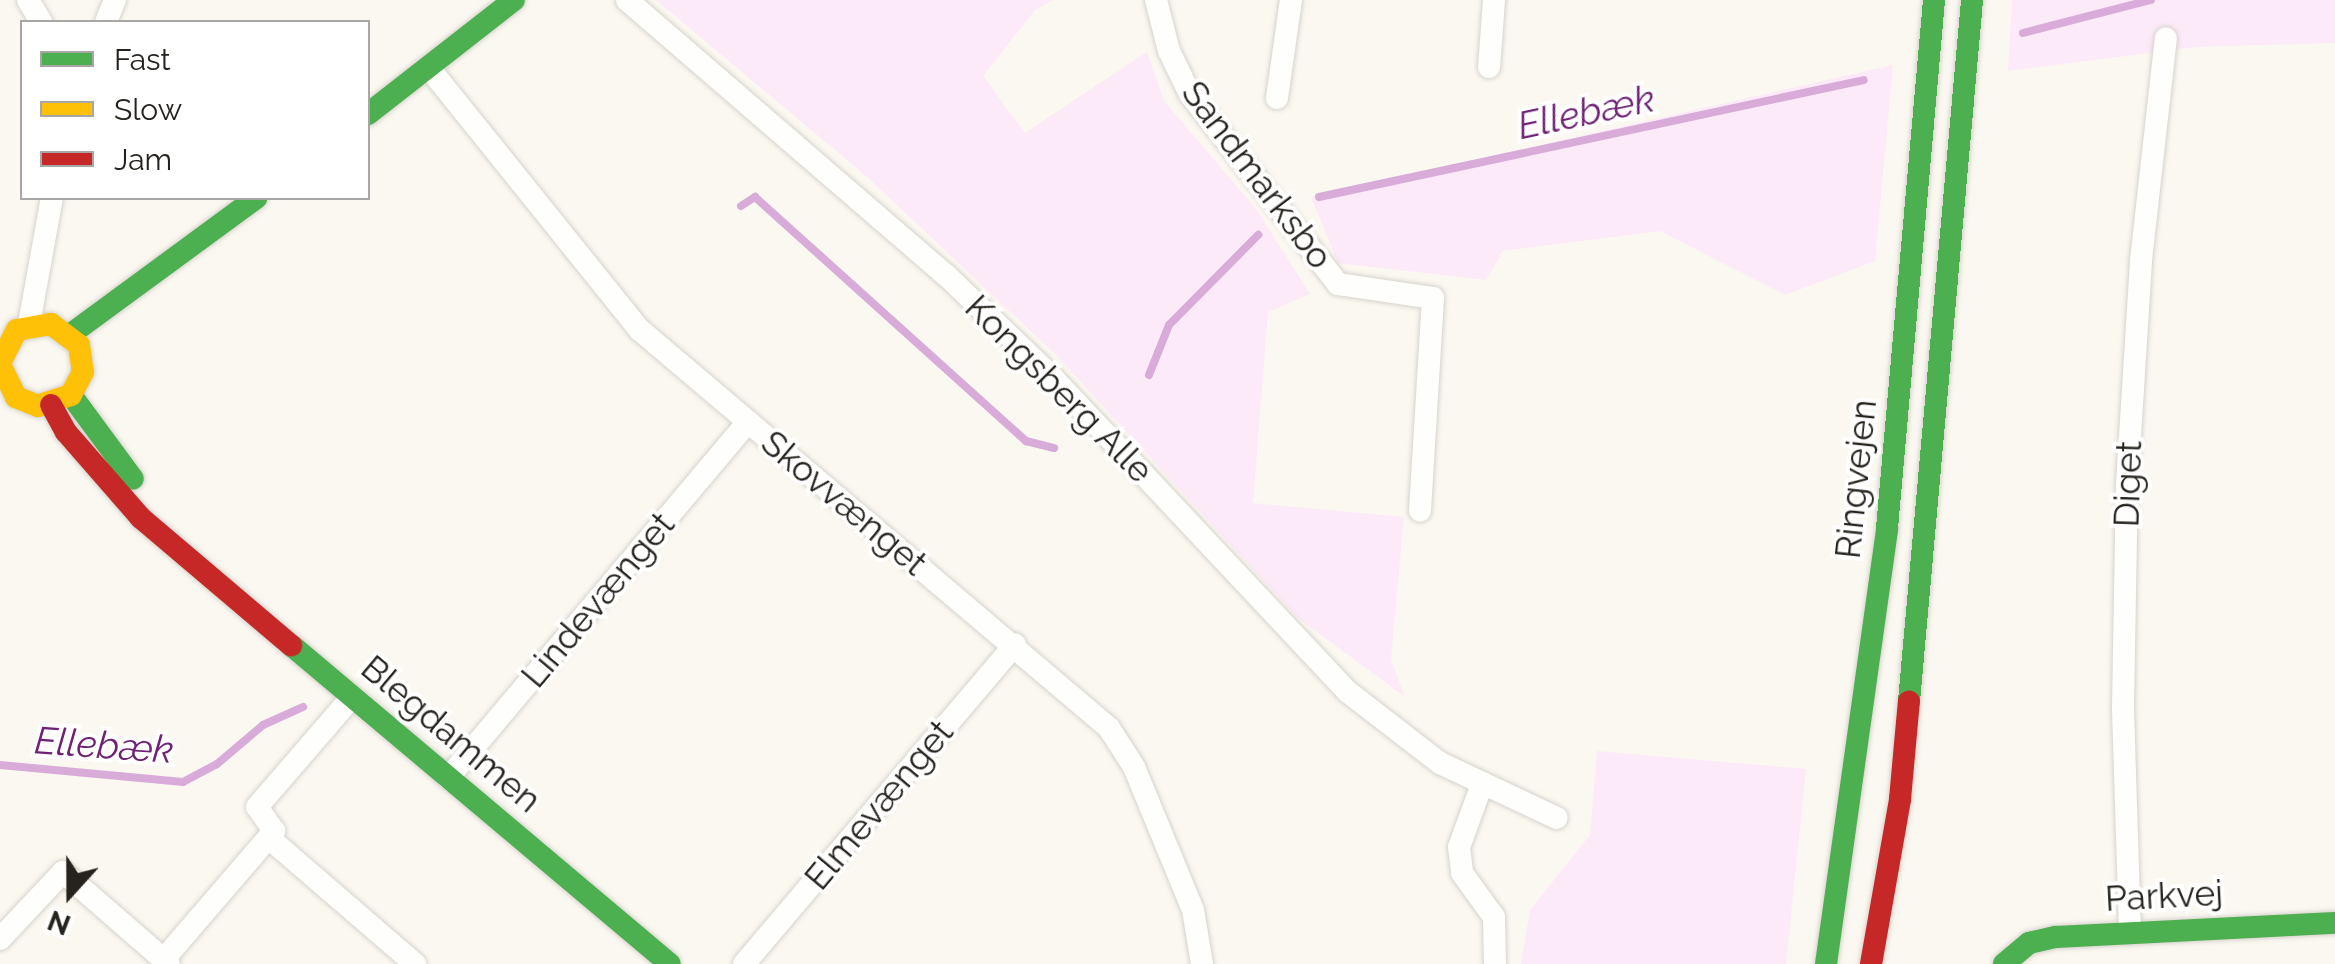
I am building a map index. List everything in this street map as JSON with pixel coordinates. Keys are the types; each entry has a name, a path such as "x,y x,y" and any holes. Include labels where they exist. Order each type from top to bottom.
{"main road":[{"path":"370,112 514,0"},
{"name":"Ringvejen","path":"1826,964 1887,528 1934,0"},
{"name":"Ringvejen","path":"1871,964 1900,799 1972,0"},
{"path":"71,334 253,200"},
{"path":"29,324 51,324 71,334 83,358 61,400 26,403 4,390 0,364 8,340 29,324"},
{"name":"Blegdammen","path":"61,400 189,555 670,964"},
{"name":"Parkvej","path":"2004,964 2030,944 2130,932 2335,924"}],"street":[{"name":"Kongsberg Alle","path":"627,0 1026,352 1348,692 1480,787 1557,818"},
{"name":"Sandmarksbo","path":"1156,0 1168,51 1190,94 1338,284 1433,298 1420,511"},
{"path":"1277,98 1290,0"},
{"path":"1490,67 1494,0"},
{"name":"Diget","path":"2130,932 2123,708 2126,484 2141,260 2166,38"},
{"name":"Skovvænget","path":"429,68 612,299 748,422 1109,728 1134,767 1192,910 1202,964"},
{"path":"29,324 52,200"},
{"name":"Lindevænget","path":"448,778 748,422"},
{"name":"Elmevænget","path":"744,964 1015,646"},
{"path":"0,938 63,872 167,962 274,831 257,807 352,697"},
{"path":"1480,787 1459,847 1462,873 1494,917 1495,964"},
{"path":"269,838 412,963"}],"shaded area":[{"path":"656,0 1053,0 1035,10 983,76 1025,133 1147,52 1164,101 1257,210 1310,294 1268,312 1253,503 1404,517 1391,660 1405,697 1298,618 1055,354 866,176"},
{"path":"2012,0 2335,0 2335,43 2197,47 2008,71"},
{"path":"1893,65 1875,261 1785,295 1660,231 1503,251 1486,280 1338,263 1311,197"},
{"path":"1597,751 1806,769 1786,964 1521,964 1530,910 1590,835"}],"waterway":[{"name":"Ellebæk","path":"2023,33 2151,0"},
{"name":"Ellebæk","path":"1319,197 1864,80"},
{"name":"Ellebæk","path":"741,206 755,197 1026,441 1054,448"},
{"name":"Ellebæk","path":"1149,375 1169,325 1258,235"},
{"name":"Ellebæk","path":"0,765 183,782 217,764 263,725 303,707"}],"traffic: fast":[{"path":"370,112 514,0"},
{"path":"1826,964 1887,528 1934,0"},
{"path":"1909,701 1972,0"},
{"path":"71,334 253,200"},
{"path":"71,395 133,479"},
{"path":"291,645 670,964"},
{"path":"2004,964 2029,943 2056,937 2335,923"}],"traffic: slow":[{"path":"0,363 17,330 51,324 79,345 83,372 71,395 38,406 16,397 0,364"}],"traffic: jam":[{"path":"51,405 66,432 141,518 291,645"},
{"path":"1871,964 1900,799 1909,701"}]}
